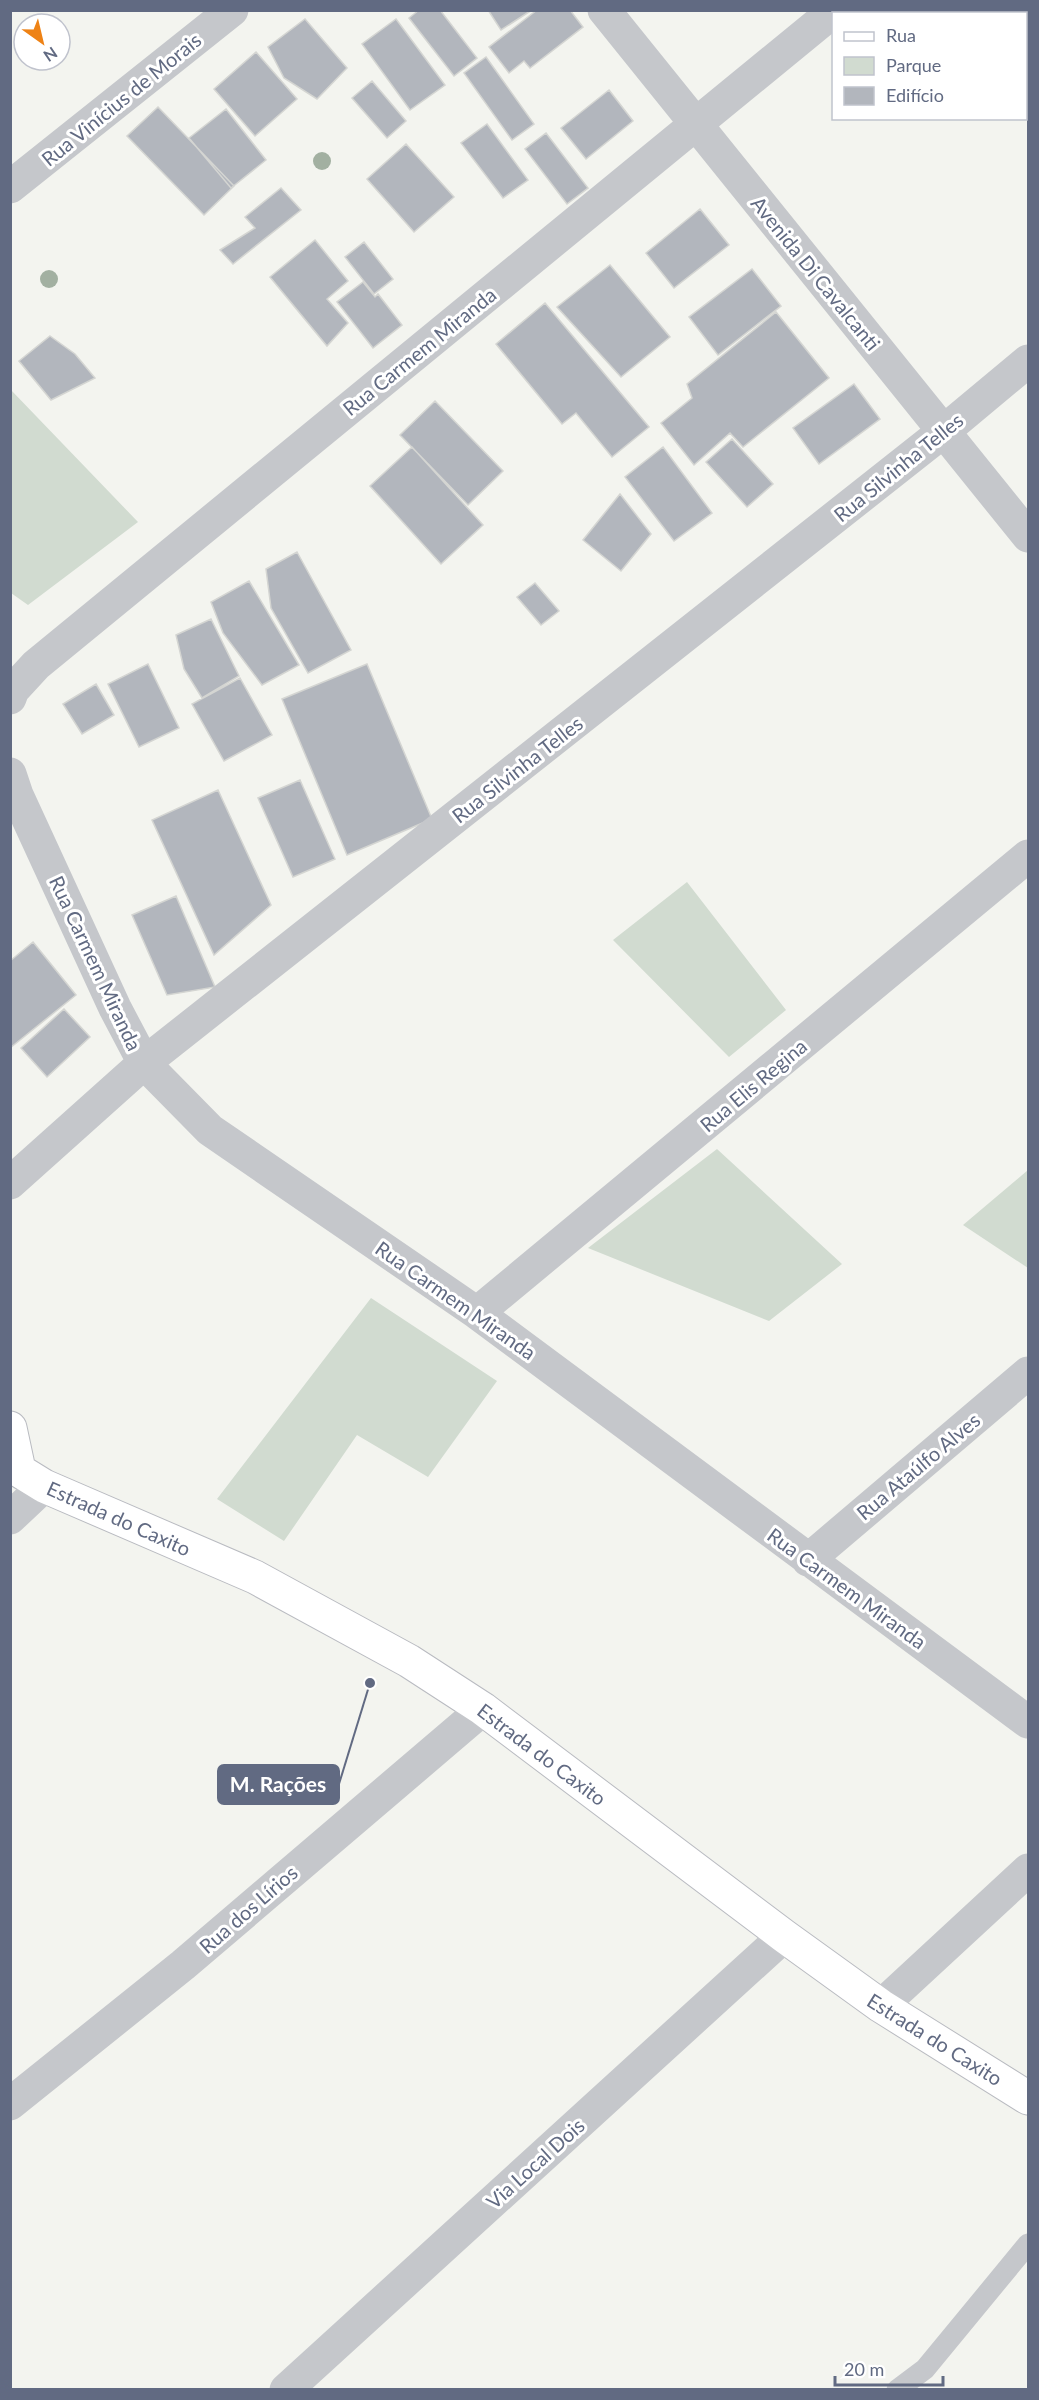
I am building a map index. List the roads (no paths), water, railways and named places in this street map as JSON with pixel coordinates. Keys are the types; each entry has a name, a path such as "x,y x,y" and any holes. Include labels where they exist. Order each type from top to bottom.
{"main road":[{"path":"10,1428 25,1474"},
{"name":"Estrada do Caxito","path":"25,1474 255,1577 409,1661 483,1709 784,1936 881,2006 1029,2098"}],"street":[{"name":"Rua Vinícius de Morais","path":"10,188 232,10"},
{"name":"Avenida Di Cavalcanti","path":"604,10 1029,536"},
{"name":"Rua Carmem Miranda","path":"10,698 13,690 36,664 832,12"},
{"name":"Rua Silvinha Telles","path":"10,1183 144,1063 944,431 1029,361"},
{"name":"Rua Carmem Miranda","path":"10,774 22,806 115,1008 144,1063 210,1130 477,1313 1029,1722"},
{"name":"Rua Elis Regina","path":"477,1313 1029,856"},
{"name":"Rua Ataúlfo Alves","path":"808,1560 1029,1373"},
{"path":"10,1518 25,1474"},
{"name":"Rua dos Lírios","path":"10,2104 183,1965 483,1709"},
{"path":"881,2006 1029,1870"},
{"name":"Via Local Dois","path":"286,2390 784,1936"}],"lane":[{"path":"897,2390 925,2369 1029,2244"}],"place":[{"name":"M. Rações","path":"370,1683"}]}
